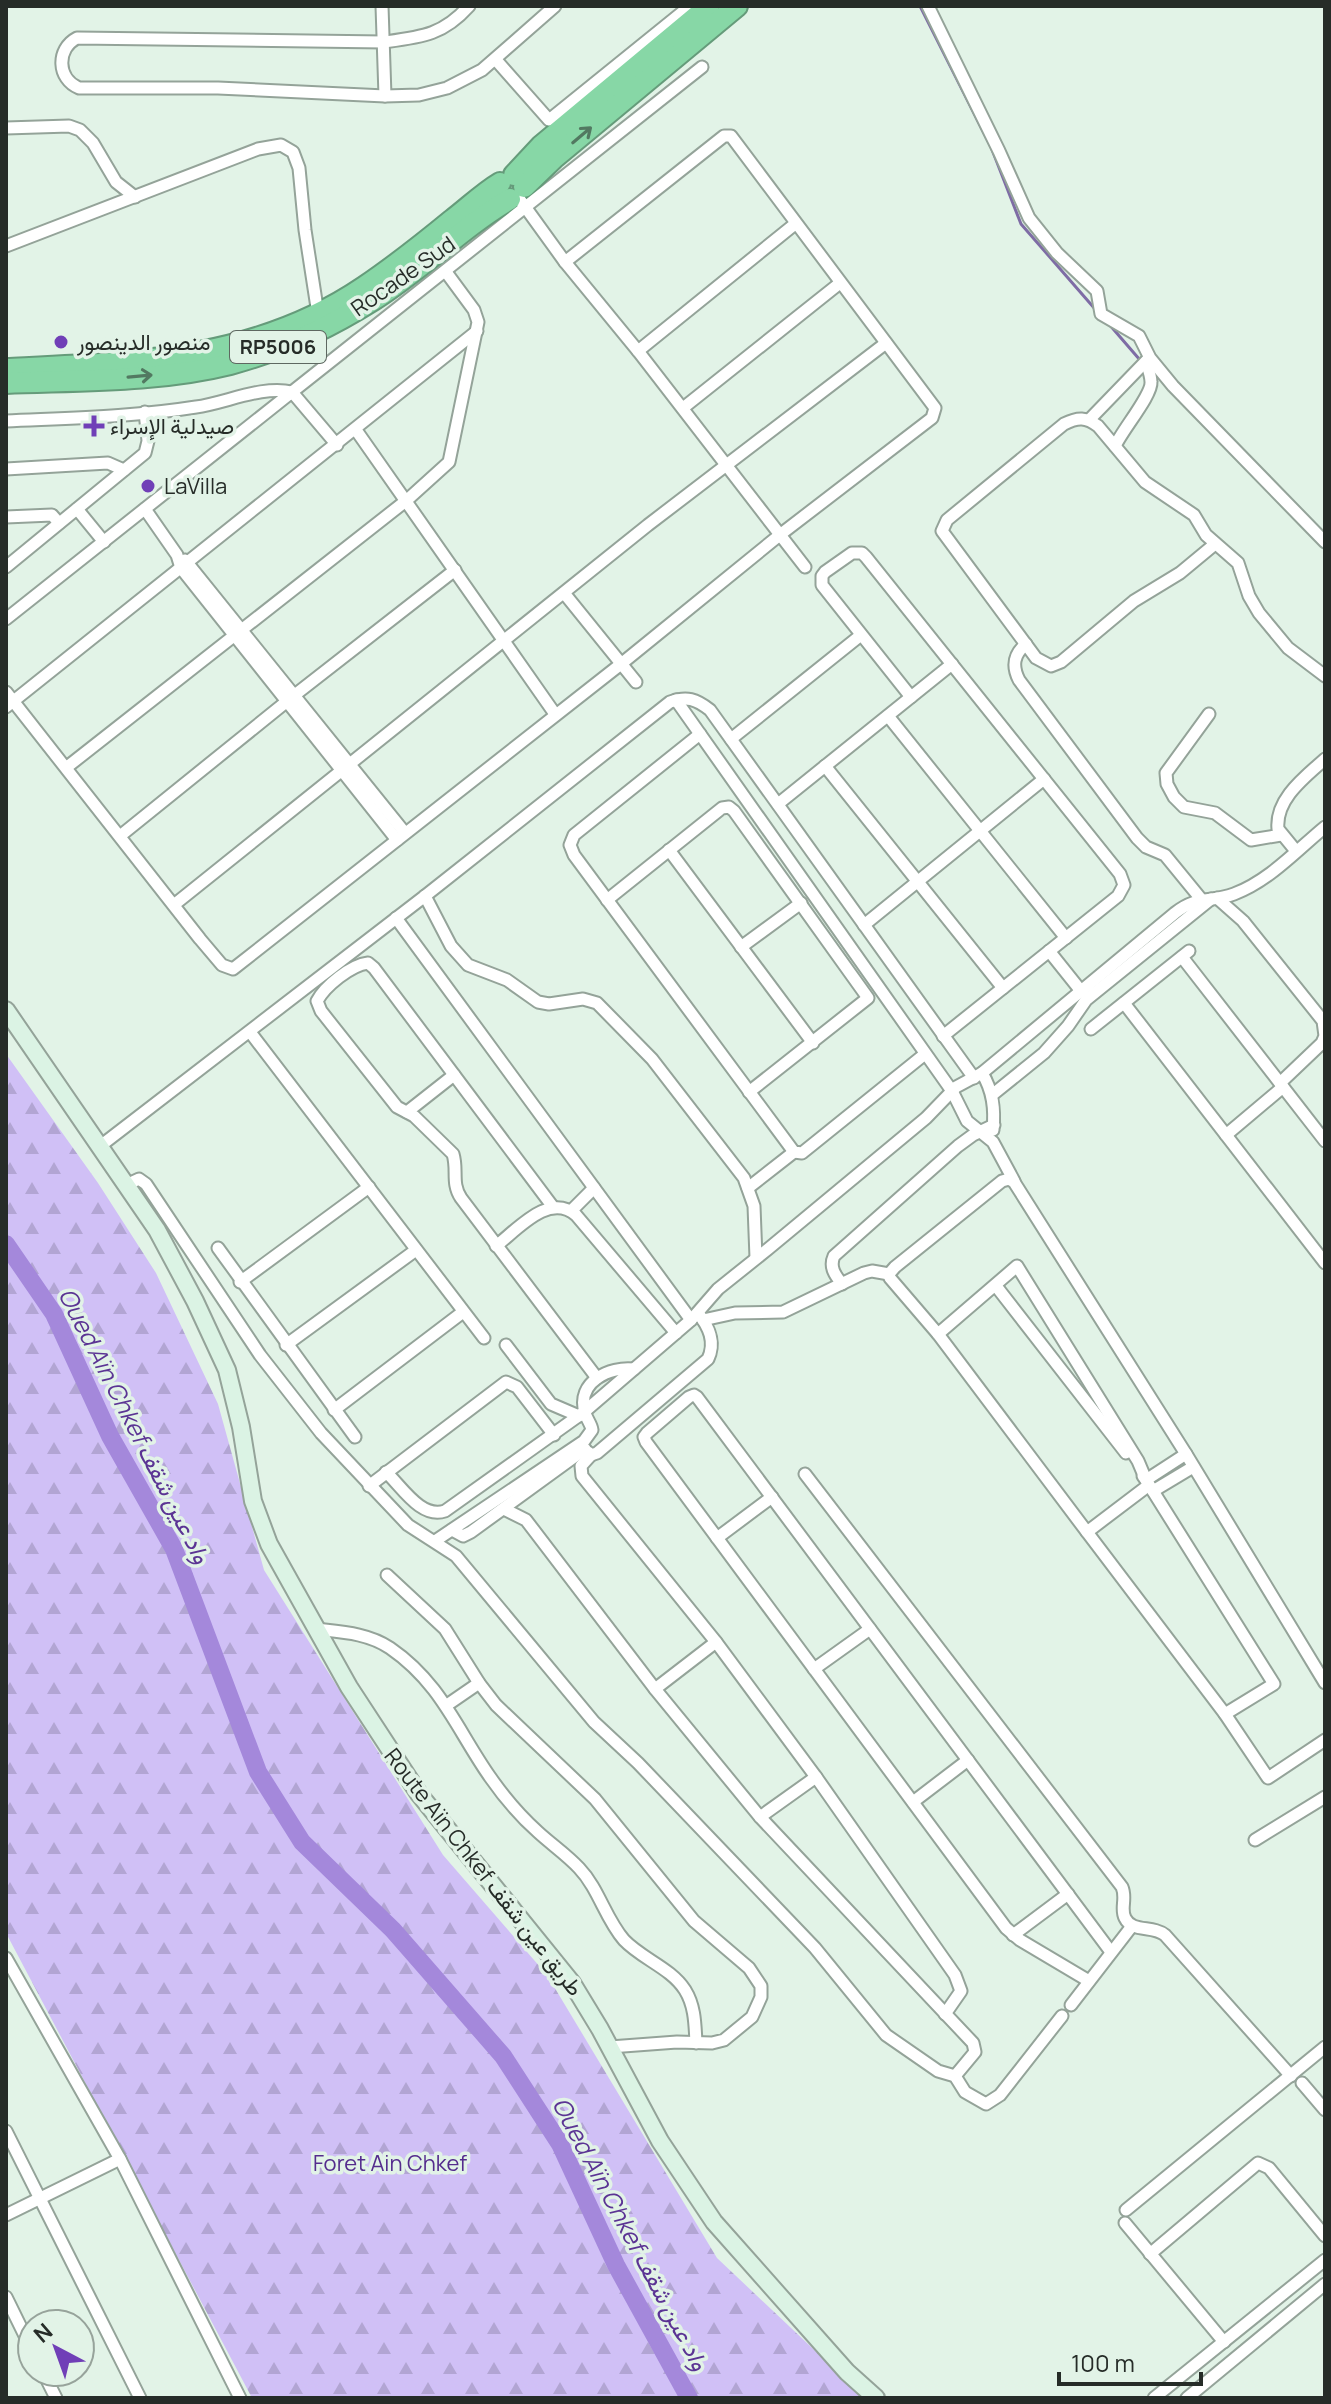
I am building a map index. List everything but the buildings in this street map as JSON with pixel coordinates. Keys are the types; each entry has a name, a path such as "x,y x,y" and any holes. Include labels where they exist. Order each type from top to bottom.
{"highway":[{"name":"Rocade Sud","path":"6,369 108,363 197,353 231,347 318,314 515,192 541,146 709,6"},
{"name":"Rocade Sud","path":"6,383 164,374 229,364 265,352 337,320 373,300 515,192 737,6"}],"street":[{"path":"382,6 385,96"},
{"path":"469,6 448,27 425,36 384,42 77,38 67,43 62,52 63,77 79,88 218,88 419,95 467,79 496,60 555,6"},
{"path":"496,60 549,120 690,6"},
{"path":"928,6 1029,218 1057,253 1097,291 1101,314 1139,336 1148,360 1150,392 1122,429 1115,446"},
{"path":"6,619 446,272 515,192 702,67"},
{"path":"6,128 69,126 80,130 93,143 116,182 135,197"},
{"path":"477,331 185,565 8,700 67,767 222,965 233,969 935,413 935,408 731,136 724,136 565,262"},
{"path":"6,246 272,145 287,147 293,152 299,168 318,314"},
{"path":"515,192 565,262 683,408 805,567"},
{"path":"638,351 795,224"},
{"path":"67,767 407,500 449,462 477,331 477,314 446,272"},
{"path":"683,408 840,283"},
{"path":"175,904 726,465 886,343"},
{"path":"1090,419 1148,360"},
{"path":"1148,360 1325,542"},
{"path":"6,421 195,407 275,390 292,392 337,445"},
{"path":"6,567 145,453 148,441 145,412"},
{"path":"1215,544 1180,573 1134,601 1051,666 1041,662 1026,644 945,537 943,526 1064,424 1081,418 1090,419 1145,482 1194,515 1206,535 1238,563 1249,596 1281,640 1325,676"},
{"path":"356,430 555,714"},
{"path":"6,469 108,463 124,470"},
{"path":"77,509 104,542"},
{"path":"145,509 177,555 401,837"},
{"path":"6,517 52,515 59,523"},
{"path":"911,697 821,581 825,572 852,553 866,557 1120,874 1124,885 1118,896 943,1036"},
{"path":"120,836 455,570"},
{"path":"564,593 636,682"},
{"path":"731,739 861,635"},
{"path":"1026,644 1019,650 1014,662 1019,680 1137,838 1146,847 1165,855 1210,898 1243,921 1323,1021 1325,1036 1322,1043 1282,1085 1226,1135"},
{"path":"778,804 952,664"},
{"path":"99,1147 682,697 699,702 710,710 943,1036 992,1095 993,1142"},
{"path":"676,700 952,1091 962,1114 978,1132 993,1142 1014,1182 1186,1454 1325,1683"},
{"path":"1209,714 1166,773 1167,784 1174,797 1190,810 1215,813 1251,840 1281,835"},
{"path":"888,716 1066,938"},
{"path":"700,734 571,840 571,851 794,1152"},
{"path":"1296,851 1281,835 1277,823 1286,799 1297,784 1325,759"},
{"path":"825,766 1003,988"},
{"path":"864,925 1044,779"},
{"path":"607,900 722,808 729,807 801,903 868,998 749,1092"},
{"path":"386,1472 426,1511 440,1513 554,1435 697,1318 718,1289 926,1118 952,1091 978,1075 1175,913 1194,901 1233,894 1252,885 1325,827"},
{"path":"669,850 813,1043"},
{"path":"425,896 451,946 468,965 507,980 538,1002 549,1004 583,999 602,1008 652,1059 733,1162 748,1188 754,1206 756,1258"},
{"path":"992,1095 1044,1053 1086,1000 1210,898"},
{"path":"741,947 801,903"},
{"path":"396,918 594,1188 697,1318 713,1346 708,1359 656,1404 435,1541"},
{"path":"1049,951 1081,991"},
{"path":"1091,1029 1186,954 1325,1141"},
{"path":"553,1207 374,968 368,963 361,964 319,997 318,1005 397,1107 407,1112 453,1154 456,1191 597,1378"},
{"path":"332,967 341,978"},
{"path":"1124,1003 1325,1263"},
{"name":"Route Aïn Chkef طريق عين شقف","path":"6,1010 157,1230 227,1370 241,1427 253,1501 274,1555 315,1629 405,1776 577,1991 660,2141 714,2222 817,2339 876,2398"},
{"path":"250,1032 484,1338"},
{"path":"748,1188 794,1152 802,1153 925,1054"},
{"path":"407,1112 454,1075"},
{"path":"842,1284 833,1272 831,1262 834,1256 958,1146 994,1125"},
{"path":"126,1185 139,1179 146,1184 283,1386 321,1433 408,1525 460,1559 594,1722 638,1763 815,1948 886,2035 938,2071 955,2076 962,2089 986,2104 994,2102 1062,2016"},
{"path":"889,1274 1002,1181 1009,1179 1014,1182"},
{"path":"240,1282 369,1187"},
{"path":"571,1211 594,1188"},
{"path":"496,1246 541,1211 553,1207 571,1211 676,1333"},
{"path":"218,1248 355,1437"},
{"path":"286,1345 416,1250"},
{"path":"938,1334 1017,1266 1138,1461 1149,1485"},
{"path":"697,1318 783,1312 872,1271 889,1274 938,1334 1225,1714 1268,1778 1325,1740"},
{"path":"996,1286 1149,1485 1274,1684 1225,1714"},
{"path":"334,1410 463,1312"},
{"path":"506,1345 551,1404 582,1414 592,1430 581,1466 582,1476 716,1642 816,1777 955,1975 961,1991 945,2014"},
{"path":"582,1414 588,1390 597,1378 612,1369 634,1369"},
{"path":"369,1486 506,1382 517,1387 554,1435"},
{"path":"1089,1981 1013,1935 645,1440 645,1435 689,1397 696,1396 1111,1952"},
{"path":"656,1404 667,1416"},
{"path":"452,1530 466,1535 586,1449"},
{"path":"1087,1532 1186,1454"},
{"path":"1149,1485 1193,1467"},
{"path":"805,1474 1122,1887 1126,1895 1123,1912 1132,1926"},
{"path":"523,1495 526,1520"},
{"path":"717,1538 772,1497"},
{"path":"504,1509 526,1520 655,1689 760,1817 975,2047 971,2058 955,2076"},
{"path":"387,1575 445,1629 479,1683 517,1727 595,1799 694,1921 757,1976 761,1997 752,2017 724,2040 610,2047"},
{"path":"315,1629 372,1637 413,1668 447,1705 473,1751 522,1816 588,1879 624,1939 643,1957 677,1980 686,1992 695,2015 696,2043"},
{"path":"814,1669 870,1629"},
{"path":"655,1689 716,1642"},
{"path":"447,1705 479,1683"},
{"path":"913,1802 968,1760"},
{"path":"760,1817 816,1777"},
{"path":"1255,1840 1325,1797"},
{"path":"1013,1935 1068,1894"},
{"path":"1071,2005 1132,1926"},
{"path":"1132,1926 1157,1929 1165,1935 1291,2076"},
{"path":"6,1958 120,2159 240,2398"},
{"path":"1126,2210 1325,2047"},
{"path":"1302,2083 1325,2110"},
{"path":"6,2131 140,2398"},
{"path":"6,2215 120,2159"},
{"path":"1150,2254 1258,2163 1269,2168 1325,2236"},
{"path":"1125,2223 1224,2342"},
{"path":"1154,2398 1325,2260"},
{"path":"1187,2398 1325,2284"},
{"path":"6,2297 16,2317"}],"green space":[{"name":"Foret Ain Chkef","path":"6,1054 98,1183 156,1273 218,1404 264,1570 443,1855 547,1975 717,2258 865,2398 252,2398 6,1933"}],"waterway":[{"path":"920,6 991,147 1021,224 1095,309"},
{"path":"1108,323 1140,360"},
{"name":"Oued Aïn Chkef واد عين شقف","path":"6,1244 54,1314 110,1436 174,1549 258,1772 302,1842 393,1930 503,2056 560,2144 616,2265 689,2398"}],"place":[{"name":"منصور الدينصور","path":"61,342"},
{"name":"صيدلية الإسراء","path":"94,426"},
{"name":"LaVilla","path":"148,486"}]}
